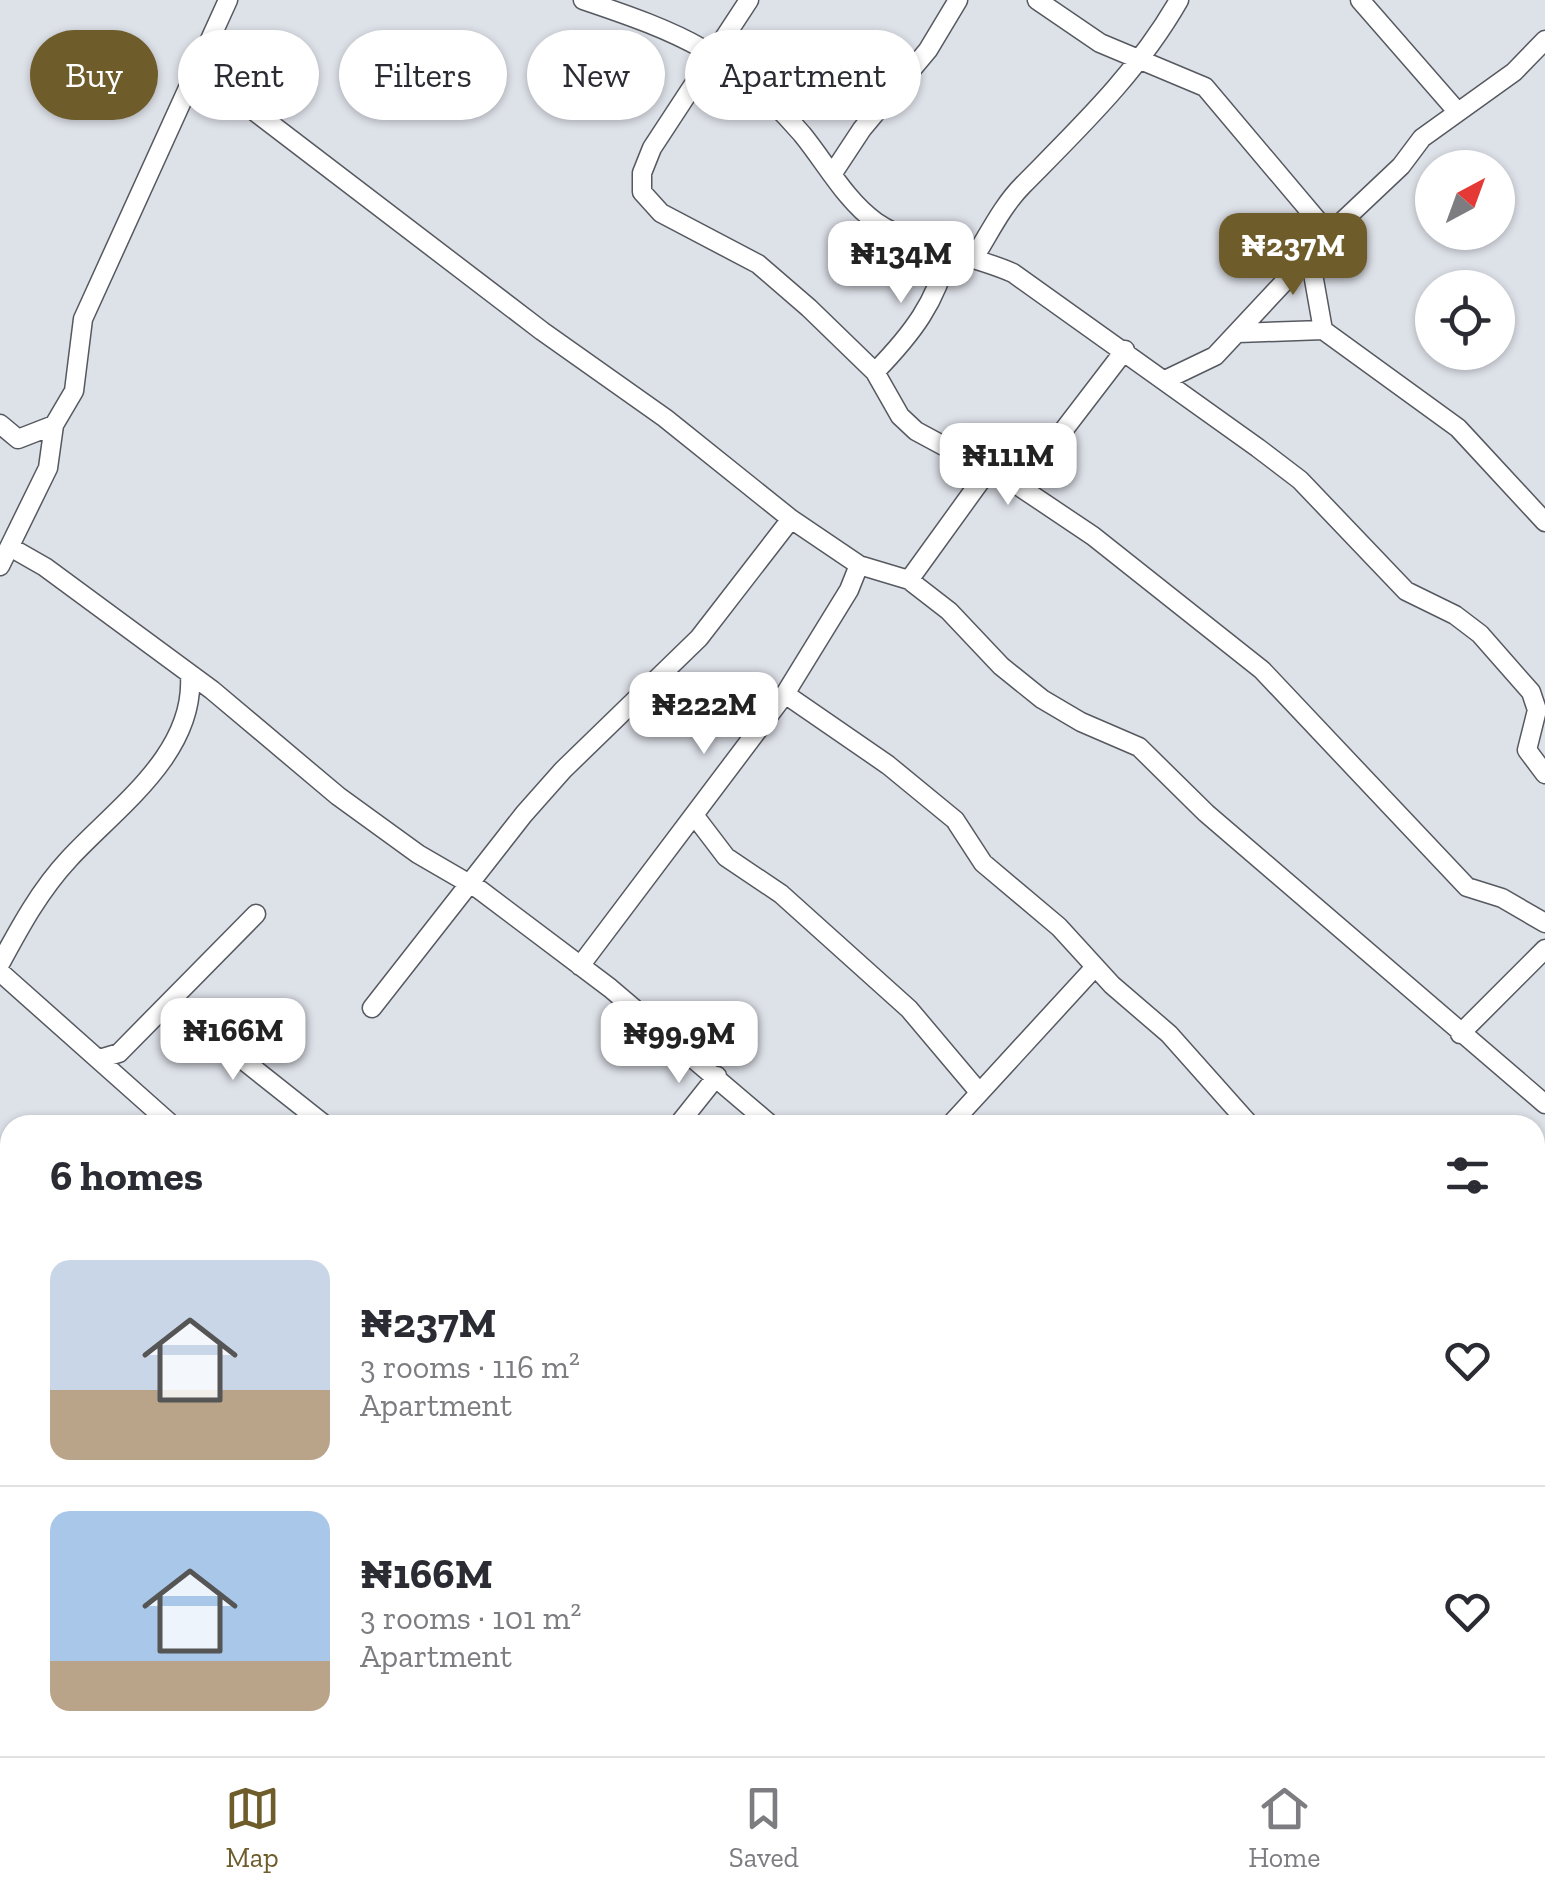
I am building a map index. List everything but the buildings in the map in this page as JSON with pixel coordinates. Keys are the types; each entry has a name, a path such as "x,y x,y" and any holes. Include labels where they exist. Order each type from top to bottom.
{"street":[{"path":"215,30 228,0"},
{"path":"583,0 685,36"},
{"path":"729,30 749,0"},
{"path":"833,174 862,129 928,50 958,0"},
{"path":"1037,0 1100,42 1205,87 1222,102 1255,151 1329,234"},
{"path":"975,256 1023,185 1072,139 1141,60 1179,0"},
{"path":"1360,0 1456,110"},
{"path":"1165,380 1196,368 1238,333 1329,234 1401,166 1422,138 1514,72 1545,40"},
{"path":"685,98 652,148 642,173 642,192 660,213 758,264 875,372 900,416 916,431 1020,487 1093,536 1262,670 1467,887 1502,898 1545,923"},
{"path":"0,566 48,468 54,425 74,391 83,319 178,114"},
{"path":"266,120 542,330 665,418 791,519 858,566 909,580 1042,699 1080,722 1139,747 1206,813 1545,1104"},
{"path":"787,120 872,220 901,236 975,256 1012,272 1300,480 1406,591 1455,615 1480,634 1531,692 1537,710 1526,750 1545,774"},
{"path":"875,372 924,313 941,284 948,250"},
{"path":"1310,257 1323,330"},
{"path":"1238,333 1323,330 1458,428 1545,522"},
{"path":"1020,487 1125,350"},
{"path":"0,424 18,439 54,425"},
{"path":"909,580 986,472"},
{"path":"372,1008 563,770 699,638 791,519"},
{"path":"10,547 45,567 190,676 338,796 418,854 470,884 580,966 761,1115"},
{"path":"580,966 785,694 849,590 858,566"},
{"path":"0,964 45,888 142,787 162,758 192,697 190,676"},
{"path":"785,694 888,765 946,812 983,863 1059,927 1095,968 1197,1061 1240,1115"},
{"path":"694,815 726,857 781,894 909,1009 979,1092"},
{"path":"99,1059 119,1053 256,914"},
{"path":"1460,1034 1545,950"},
{"path":"959,1115 1095,968"},
{"path":"0,972 161,1115"},
{"path":"171,1003 311,1115"},
{"path":"686,1115 717,1076"}]}
